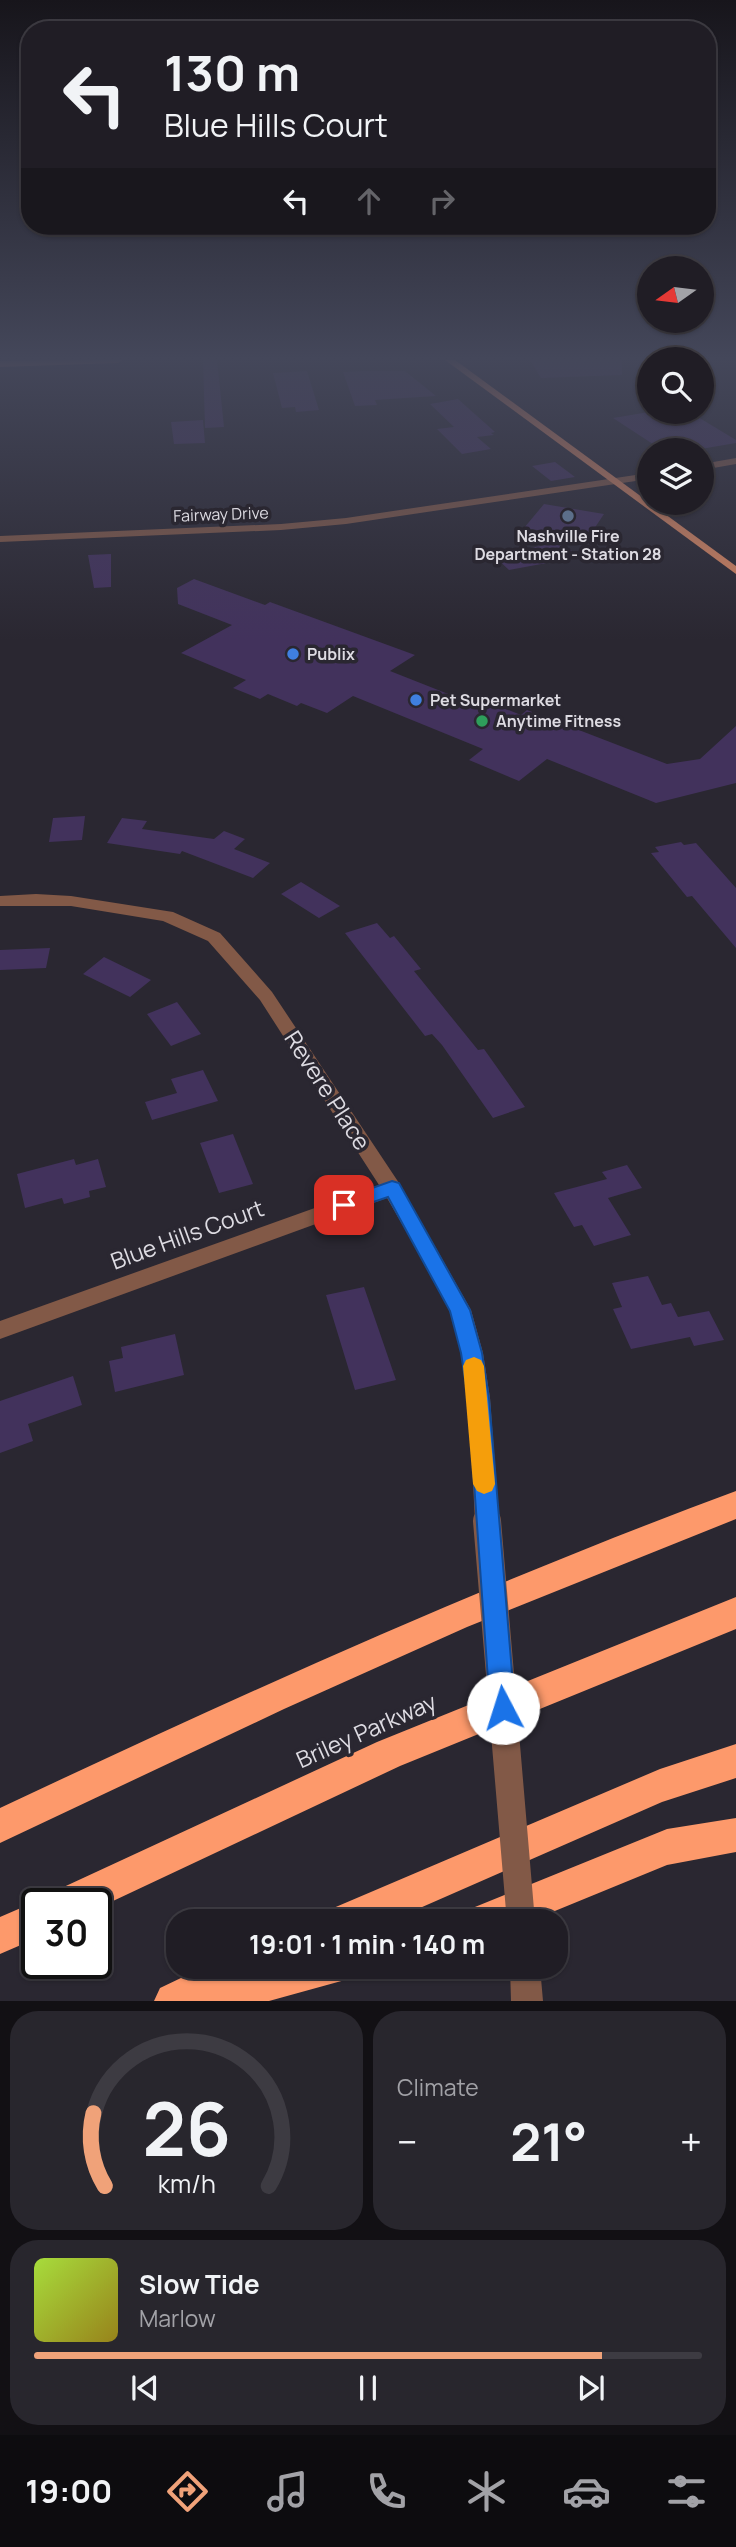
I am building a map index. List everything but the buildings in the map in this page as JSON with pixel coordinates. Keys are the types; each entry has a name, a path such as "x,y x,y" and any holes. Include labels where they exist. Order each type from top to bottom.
{"highway":[{"path":"0,1826 387,1644 616,1548 736,1505"},
{"name":"Briley Parkway","path":"102,1888 389,1754 736,1613"},
{"path":"374,1909 660,1786 736,1761"},
{"path":"515,1909 667,1847 736,1835"},
{"path":"0,1936 21,1926"},
{"path":"173,2001 220,1979"},
{"path":"193,2001 283,1979"}],"main road":[{"path":"577,453 736,571"}],"street":[{"path":"714,465 736,461"},
{"name":"Fairway Drive","path":"0,540 333,523 637,478"},
{"name":"Revere Place","path":"0,901 36,899 128,909 167,916 214,937 266,996 392,1188 460,1310 472,1353 478,1398 520,1909"},
{"name":"Blue Hills Court","path":"0,1330 392,1188"}],"slow traffic":[{"path":"474,1366 484,1484"}],"place":[{"name":"Nashville Fire Department - Station 28","path":"568,516"},
{"name":"Publix","path":"293,654"},
{"name":"Pet Supermarket","path":"416,700"},
{"name":"Anytime Fitness","path":"482,721"}],"route":[{"path":"344,1205 392,1188 460,1310 472,1353 478,1398 503,1708"}]}
